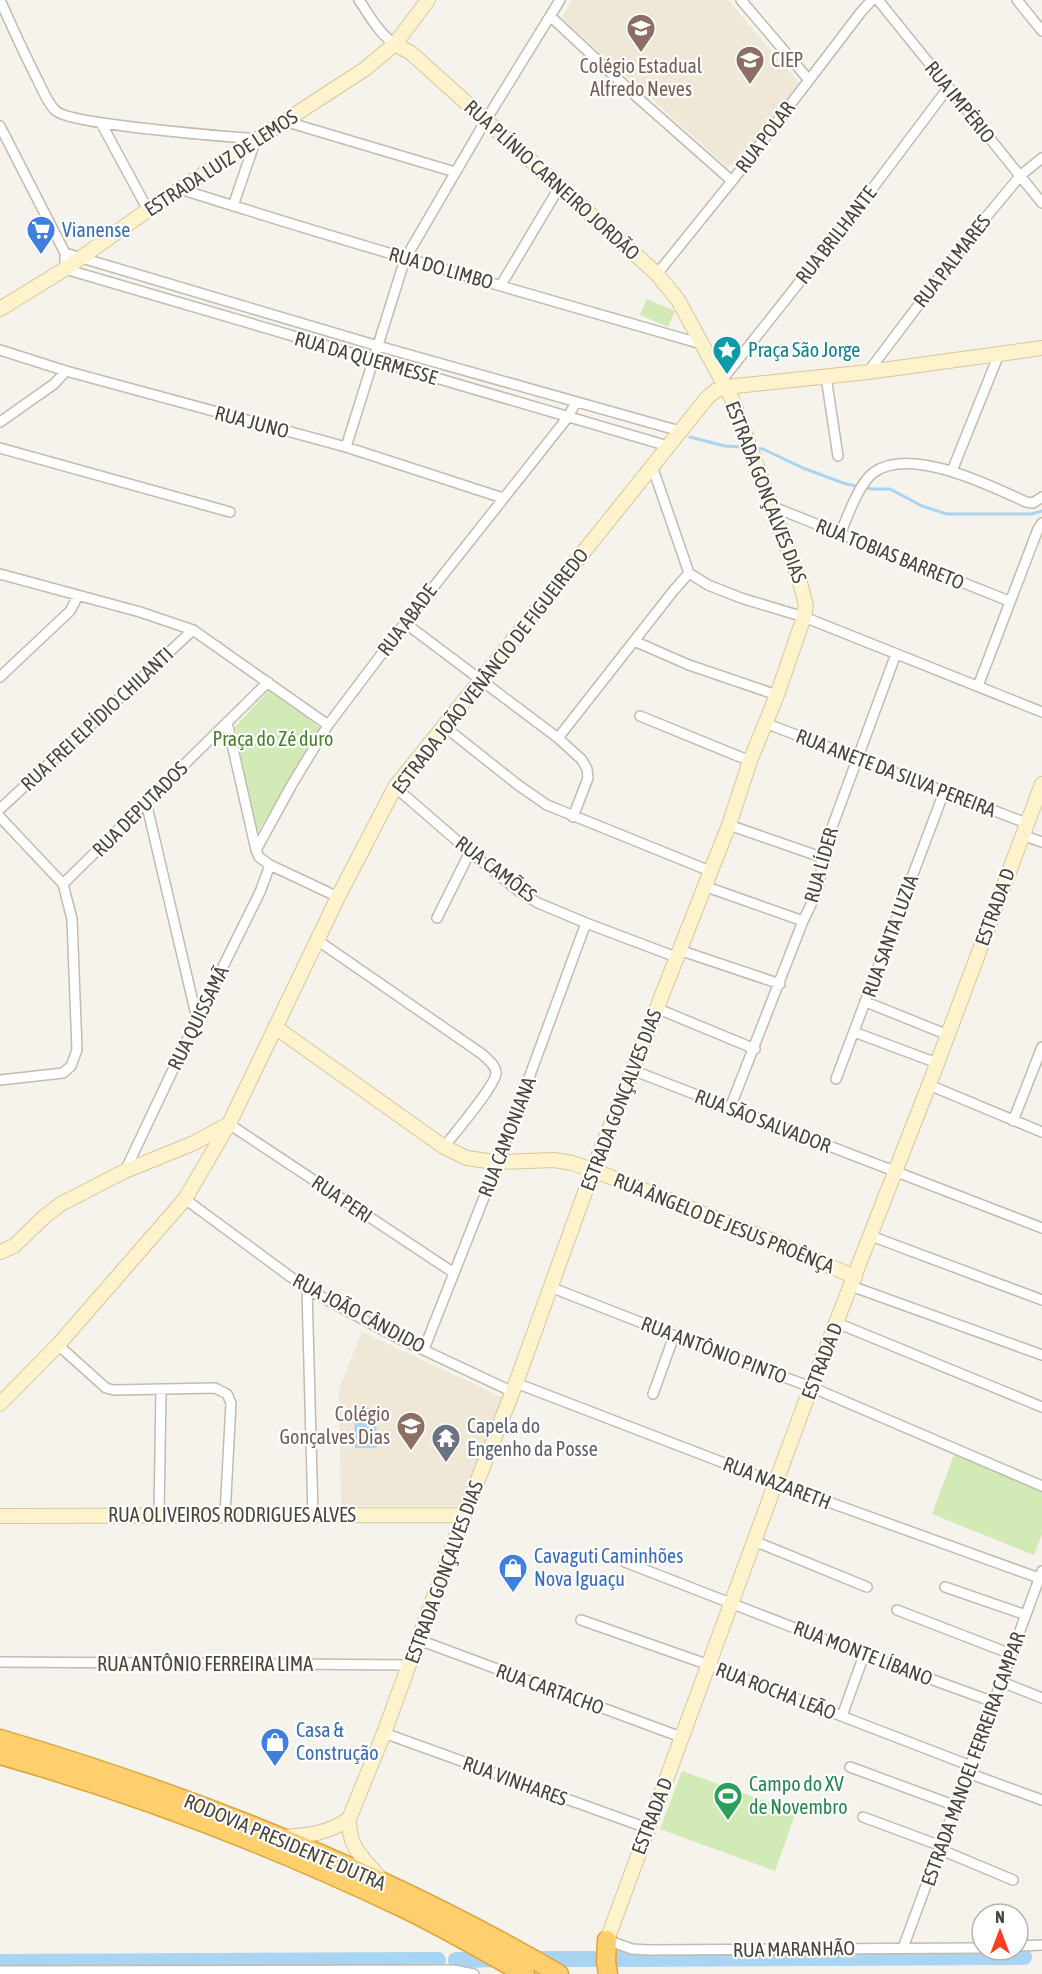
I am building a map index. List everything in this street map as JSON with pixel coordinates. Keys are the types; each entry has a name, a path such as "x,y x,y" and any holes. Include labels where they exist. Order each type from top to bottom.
{"highway":[{"name":"RODOVIA PRESIDENTE DUTRA","path":"0,1739 156,1790 282,1837 384,1882 515,1962"},
{"name":"RODOVIA PRESIDENTE DUTRA","path":"0,1755 132,1795 235,1833 402,1907 477,1946 515,1962 553,1971"},
{"path":"607,1940 608,1974"}],"street":[{"path":"0,0 48,100 62,115 101,123 256,140 233,206"},
{"name":"RUA PLÍNIO CARNEIRO JORDÃO","path":"359,0 387,39 411,52 657,274 678,300 724,383"},
{"path":"346,447 405,259 486,120 560,0"},
{"path":"741,0 809,80"},
{"name":"RUA POLAR","path":"657,274 872,0"},
{"name":"RUA IMPÉRIO","path":"878,0 1042,203"},
{"path":"1017,0 1042,31"},
{"name":"ESTRADA LUIZ DE LEMOS","path":"0,309 65,269 148,210 365,69 395,44 422,3"},
{"path":"550,16 732,181"},
{"name":"RUA BRILHANTE","path":"724,383 948,88"},
{"path":"284,122 455,172"},
{"path":"101,123 148,210"},
{"path":"0,126 4,143 65,253 65,269"},
{"name":"RUA PALMARES","path":"868,372 1020,175 1042,158"},
{"path":"501,285 560,186"},
{"name":"RUA DO LIMBO","path":"180,189 405,259 702,344"},
{"name":"RUA DA QUERMESSE","path":"65,253 378,346 680,431"},
{"name":"RUA DA QUERMESSE","path":"65,269 668,446"},
{"name":"ESTRADA JOÃO VENÂNCIO DE FIGUEIREDO","path":"0,1404 6,1390 58,1345 185,1199 229,1124 338,897 395,787 707,398 724,383 826,377 1042,348"},
{"name":"RUA JUNO","path":"0,350 66,371 346,447 503,498"},
{"path":"952,471 999,354"},
{"path":"0,422 54,384 66,371"},
{"path":"826,377 838,456"},
{"name":"ESTRADA GONÇALVES DIAS","path":"349,1819 410,1665 593,1170 729,825 750,761 777,695 804,617 806,605 804,594 724,383"},
{"name":"RUA ABADE","path":"256,850 328,725 405,623 568,417 576,402"},
{"path":"0,448 230,512"},
{"path":"840,534 865,481 879,469 896,465 933,466 952,471 1033,503 1042,497"},
{"path":"652,466 689,573 708,585 741,598 804,617 1042,712"},
{"name":"RUA TOBIAS BARRETO","path":"771,506 1009,601"},
{"path":"978,686 1009,601 1040,526"},
{"path":"558,738 689,573"},
{"path":"0,574 140,612 193,630 328,725"},
{"path":"0,677 70,610 78,596"},
{"path":"405,623 558,738 582,760 587,769 587,784 573,817"},
{"name":"RUA FREI ELPÍDIO CHILANTI","path":"0,808 193,630"},
{"path":"634,641 681,662 777,695"},
{"name":"RUA LÍDER","path":"730,1108 814,898 820,877 821,857 896,654"},
{"name":"RUA DEPUTADOS","path":"63,884 268,682"},
{"path":"640,716 750,761"},
{"path":"227,722 259,857 270,866 338,897"},
{"name":"RUA ANETE DA SILVA PEREIRA","path":"765,723 944,792 1024,829 1042,842"},
{"path":"445,727 518,785 548,805 710,871"},
{"name":"ESTRADA D","path":"607,1940 811,1386 929,1085 1042,784"},
{"name":"RUA CAMÕES","path":"395,787 470,852 520,892 538,903 586,923 677,954 780,984"},
{"name":"RUA SANTA LUZIA","path":"836,1079 944,792"},
{"path":"146,802 197,1018"},
{"path":"0,817 63,884 72,919 77,1023 76,1056 71,1066 63,1072 0,1080"},
{"path":"729,825 821,857"},
{"path":"436,918 470,852"},
{"name":"RUA QUISSAMÃ","path":"125,1171 197,1018 260,892 270,866"},
{"path":"704,886 803,921"},
{"name":"RUA CAMONIANA","path":"424,1349 498,1162 586,923"},
{"path":"317,940 482,1054 494,1067 495,1078 444,1147"},
{"path":"866,1002 948,1035"},
{"path":"656,1008 755,1049"},
{"name":"RUA ÂNGELO DE JESUS PROÊNÇA","path":"275,1027 444,1147 466,1158 498,1162 554,1160 572,1163 770,1240 853,1281"},
{"path":"854,1032 937,1063"},
{"path":"1013,1120 1042,1047"},
{"name":"RUA SÃO SALVADOR","path":"632,1070 1042,1228"},
{"path":"929,1085 1042,1132"},
{"path":"0,1252 14,1246 56,1208 125,1171 194,1143 229,1124"},
{"name":"RUA PERI","path":"229,1124 454,1273"},
{"name":"RUA JOÃO CÂNDIDO","path":"185,1199 307,1289 396,1337 514,1387"},
{"path":"871,1236 1042,1300"},
{"path":"853,1281 1042,1355"},
{"name":"RUA ANTÔNIO PINTO","path":"550,1287 674,1336 811,1386 1042,1486"},
{"path":"307,1289 313,1515"},
{"path":"837,1323 1042,1407"},
{"path":"653,1394 674,1336"},
{"path":"58,1345 106,1388 215,1388 229,1396 231,1403 225,1515"},
{"name":"RUA NAZARETH","path":"514,1387 776,1483 1041,1575"},
{"path":"159,1516 161,1389"},
{"name":"RUA OLIVEIROS RODRIGUES ALVES","path":"0,1516 464,1515"},
{"path":"754,1541 867,1587"},
{"name":"RUA MONTE LÍBANO","path":"625,1562 864,1655 994,1702"},
{"name":"ESTRADA MANOEL FERREIRA CAMPAR","path":"903,1948 1011,1654 1026,1615 1039,1594 1041,1575"},
{"path":"945,1587 1026,1615"},
{"path":"897,1610 1011,1654"},
{"name":"RUA ROCHA LEÃO","path":"581,1620 709,1665 842,1716 1042,1800"},
{"name":"RUA CARTACHO","path":"419,1640 681,1737"},
{"path":"842,1716 864,1655"},
{"name":"RUA ANTÔNIO FERREIRA LIMA","path":"0,1662 410,1665"},
{"path":"1002,1682 1042,1698"},
{"name":"RUA VINHARES","path":"384,1733 647,1828"},
{"path":"850,1767 956,1806"},
{"path":"863,1817 1013,1880"},
{"path":"282,1837 322,1833 349,1819 350,1839 354,1848 384,1882"},
{"name":"RUA MARANHÃO","path":"607,1940 632,1949 649,1950 970,1948"},
{"path":"0,1971 453,1970 474,1974"}],"shaded area":[{"name":"CIEP","path":"572,0 728,0 799,83 740,161 727,167 562,18"},
{"name":"Colégio Gonçalves Dias","path":"362,1332 502,1397 462,1506 341,1506 339,1389"}],"green space":[{"path":"647,299 675,311 668,327 640,315"},
{"name":"Praça do Zé duro","path":"271,688 320,728 257,834 235,727"},
{"path":"955,1452 1042,1488 1042,1534 1034,1555 932,1514"},
{"name":"Campo do XV de Novembro","path":"682,1771 796,1812 775,1871 660,1829"}],"water":[{"path":"354,1408 376,1408 377,1448 355,1448"}],"waterway":[{"path":"690,437 725,446 744,447"},
{"path":"754,448 763,449 803,468 846,484 872,489 890,489 922,506 947,514 1031,514 1042,511"},
{"path":"618,1959 970,1957"},
{"path":"456,1960 503,1959"},
{"path":"529,1959 594,1959"},
{"path":"0,1962 438,1960"}],"place":[{"name":"Colégio Estadual Alfredo Neves","path":"641,54"},
{"name":"CIEP","path":"750,86"},
{"name":"Vianense","path":"41,256"},
{"name":"Praça São Jorge","path":"727,376"},
{"name":"Colégio Gonçalves Dias","path":"411,1452"},
{"name":"Capela do Engenho da Posse","path":"446,1464"},
{"name":"Cavaguti Caminhões Nova Iguaçu","path":"513,1594"},
{"name":"Casa & Construção","path":"275,1768"},
{"name":"Campo do XV de Novembro","path":"728,1822"}]}
